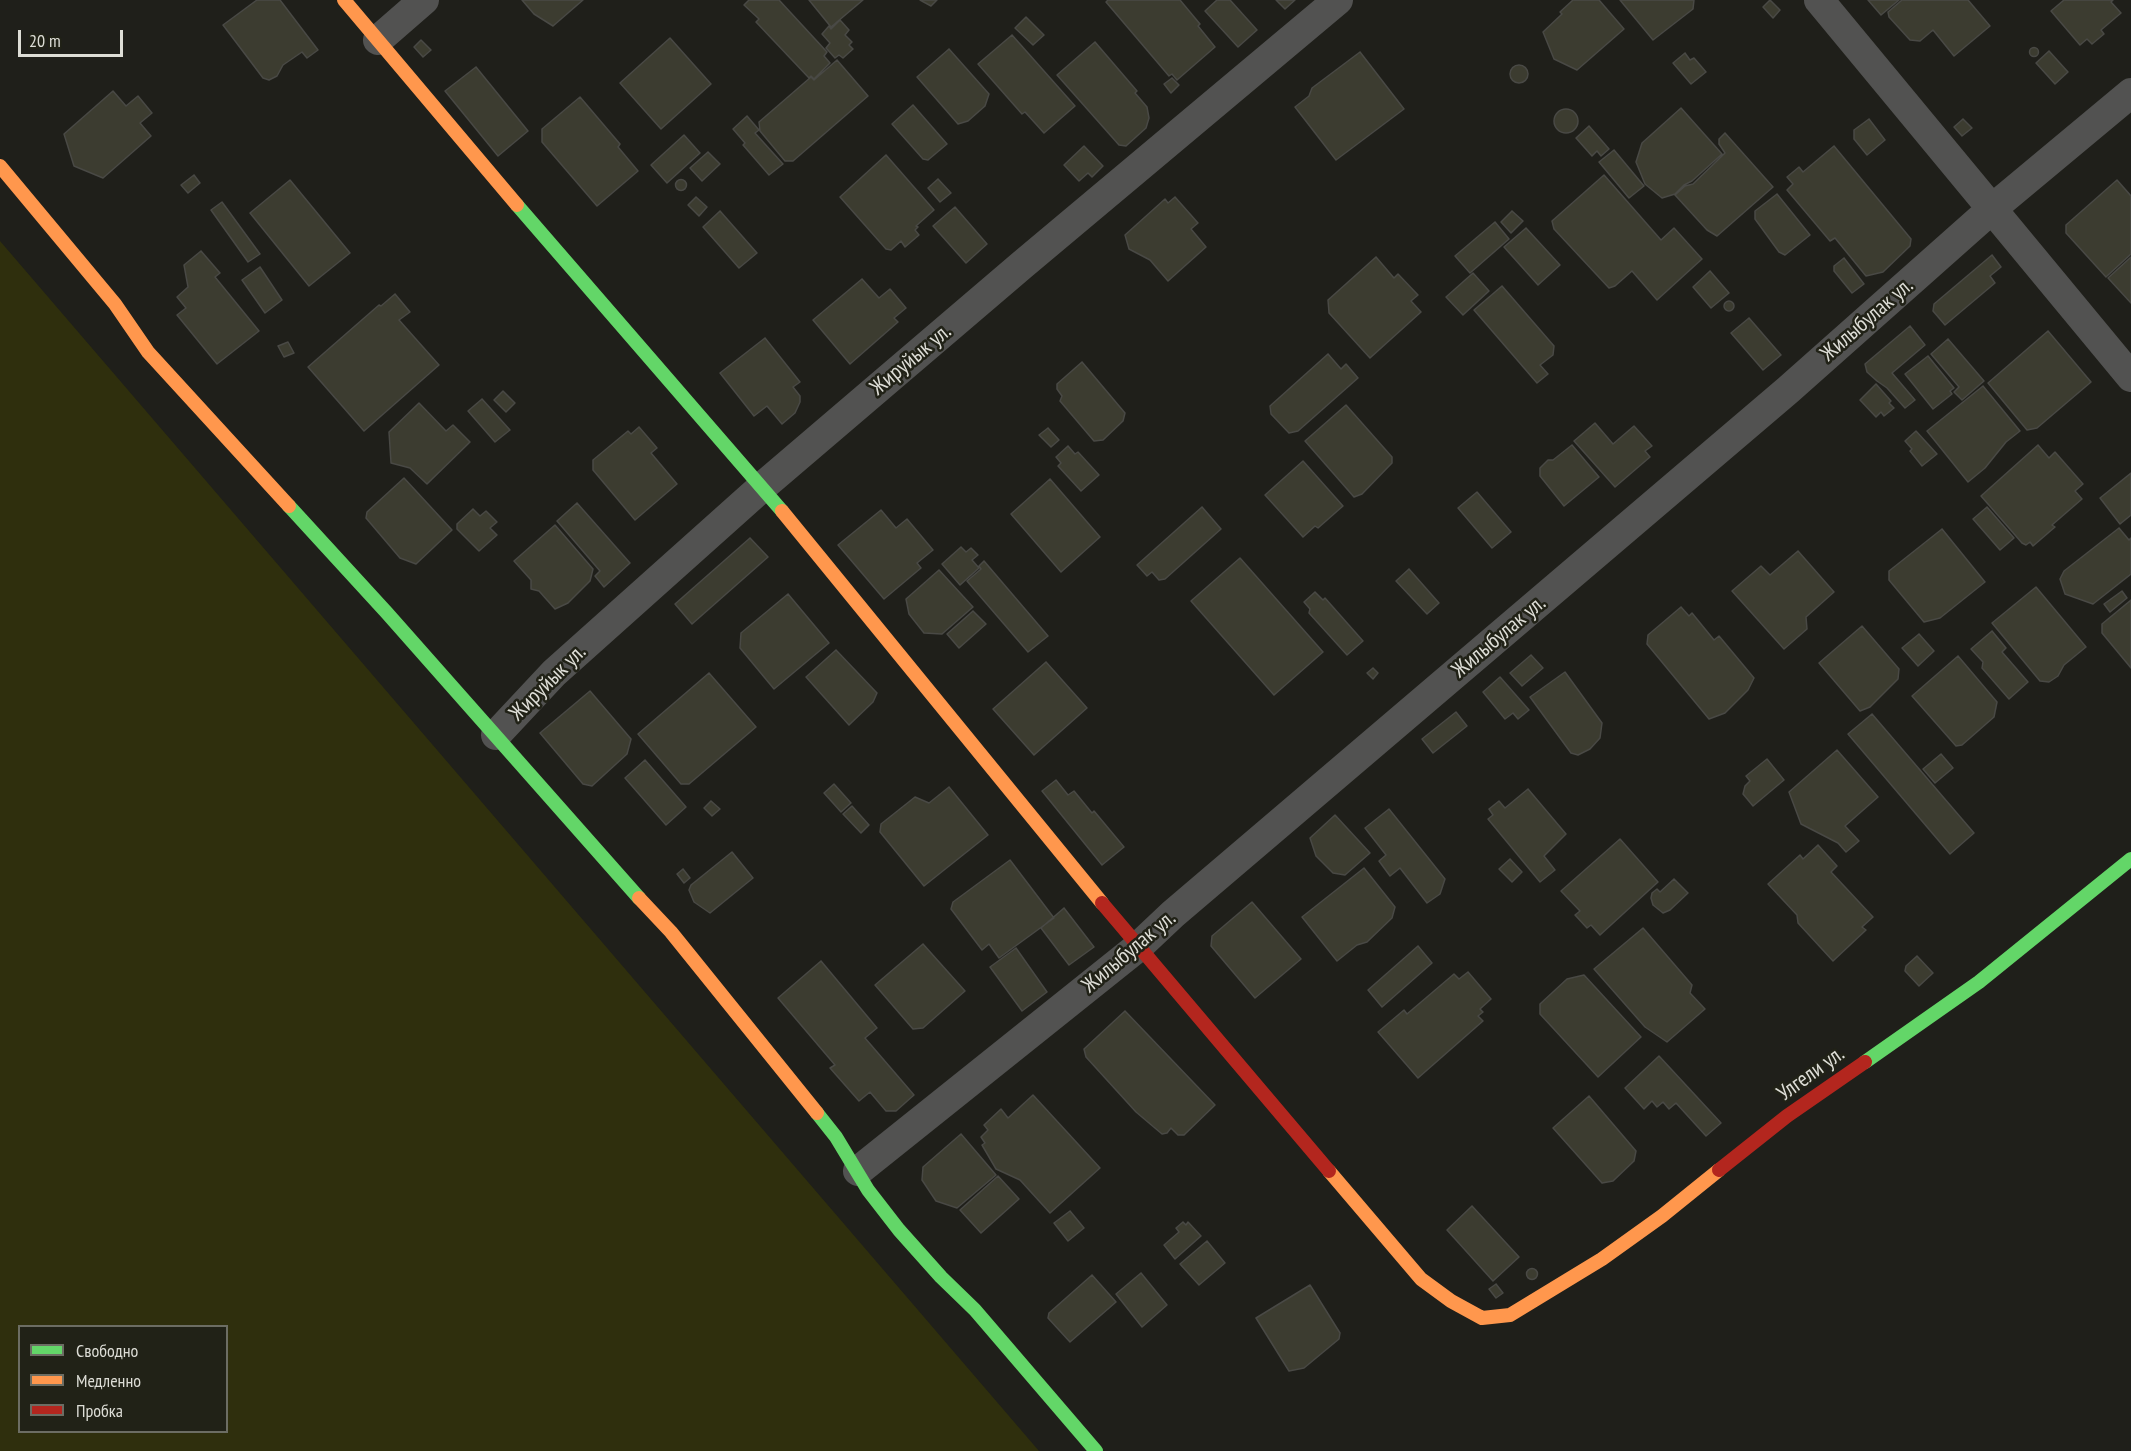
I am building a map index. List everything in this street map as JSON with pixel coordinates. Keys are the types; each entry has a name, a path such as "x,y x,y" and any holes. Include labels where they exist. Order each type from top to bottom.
{"street":[{"path":"344,0 550,244 762,487 1138,947"},
{"path":"378,40 424,0"},
{"name":"Жируйык ул.","path":"496,735 554,673 762,487 1338,0"},
{"path":"1819,0 2131,377"},
{"name":"Жилыбулак ул.","path":"858,1171 1138,947 1173,914 1779,398 1993,208 2131,93"},
{"path":"0,166 115,304 148,352 496,735 604,860 671,932 836,1137 868,1190 899,1230 941,1277 975,1310 1096,1451"},
{"name":"Улгели ул.","path":"1138,947 1421,1279 1451,1301 1482,1318 1510,1315 1602,1259 1662,1216 1787,1116 1979,982 2131,859"}],"shaded area":[{"path":"0,241 1039,1451 0,1451"}],"building":[{"path":"257,0 280,0 318,50 307,58 302,52 283,65 277,76 269,80 263,78 223,25"},
{"path":"522,0 583,0 553,26 534,14"},
{"path":"749,0 779,0 827,52 824,56 830,63 814,79 811,76 809,78 756,22 759,19 744,5"},
{"path":"809,0 863,0 831,27"},
{"path":"920,0 937,0 931,6"},
{"path":"1108,0 1180,0 1215,47 1177,80 1172,74 1169,76 1106,2"},
{"path":"1217,0 1230,0 1257,30 1238,47 1205,11"},
{"path":"1276,0 1295,0 1285,9"},
{"path":"1573,0 1599,0 1624,29 1577,70 1554,59 1543,32"},
{"path":"1620,0 1694,0 1693,9 1653,40"},
{"path":"1770,0 1780,10 1773,18 1763,7"},
{"path":"1868,0 1899,0 1881,15"},
{"path":"1902,0 1968,0 1990,26 1954,56 1933,30 1920,41 1910,40 1889,17 1888,12"},
{"path":"2064,0 2113,0 2111,2 2121,13 2101,30 2104,34 2092,44 2087,39 2080,45 2051,11"},
{"path":"1026,17 1044,35 1033,45 1015,28"},
{"path":"840,20 849,30 845,35 852,42 849,45 853,49 843,58 839,55 835,58 826,48 830,43 822,34 829,26 831,29"},
{"path":"1012,35 1075,106 1044,133 1025,112 1022,114 978,64"},
{"path":"670,38 711,84 661,129 620,83"},
{"path":"421,40 431,50 423,57 414,47"},
{"path":"1095,42 1137,91 1135,93 1147,107 1149,118 1146,128 1126,146 1119,145 1057,75"},
{"path":"2034,48 2038,52 2034,56 2030,52"},
{"path":"949,49 989,94 985,106 968,121 958,124 917,77"},
{"path":"2049,51 2068,72 2055,84 2036,63"},
{"path":"1360,52 1404,109 1336,160 1295,107 1309,96 1312,88"},
{"path":"1685,53 1690,60 1694,58 1706,72 1691,84 1673,63"},
{"path":"837,60 868,96 793,161 785,161 760,131 759,122 811,77 814,80"},
{"path":"1519,65 1525,68 1528,74 1525,80 1519,83 1513,80 1510,74 1513,68"},
{"path":"476,67 528,131 498,156 445,91"},
{"path":"1172,78 1179,85 1171,93 1164,84"},
{"path":"113,91 126,106 138,96 152,113 140,123 151,136 103,178 74,166 64,134"},
{"path":"580,97 620,144 618,147 638,171 597,206 542,142 542,129"},
{"path":"913,105 947,144 928,160 923,159 892,124"},
{"path":"1681,108 1722,154 1675,194 1662,198 1645,184 1636,162 1642,143"},
{"path":"1566,109 1575,112 1578,121 1575,130 1566,133 1557,130 1554,121 1557,112"},
{"path":"747,116 759,130 755,133 783,164 769,175 743,145 745,143 733,129"},
{"path":"1869,119 1885,140 1867,155 1854,139 1854,130"},
{"path":"1963,119 1972,128 1962,136 1954,127"},
{"path":"1589,126 1609,149 1601,156 1597,151 1592,156 1576,138"},
{"path":"1725,133 1773,187 1717,236 1707,230 1675,195 1685,186 1693,184 1725,153 1719,144 1719,139"},
{"path":"684,135 700,153 667,183 651,165"},
{"path":"1084,146 1103,166 1092,177 1088,173 1079,181 1064,165"},
{"path":"1834,146 1911,239 1910,246 1883,272 1866,276 1835,238 1830,241 1787,190 1793,184 1787,177 1799,167 1803,172"},
{"path":"1614,150 1644,186 1629,198 1599,162"},
{"path":"708,152 720,164 702,181 690,168"},
{"path":"886,155 934,210 916,226 918,227 915,230 919,235 905,247 901,241 891,250 886,249 840,197"},
{"path":"194,175 200,183 188,193 181,185"},
{"path":"1604,175 1661,240 1674,228 1702,259 1657,300 1632,271 1615,286 1609,288 1554,229 1552,221"},
{"path":"938,179 951,193 940,202 928,188"},
{"path":"290,180 350,253 309,286 250,213"},
{"path":"681,180 685,181 685,189 681,190 677,189 676,185 677,181"},
{"path":"2117,180 2131,196 2131,254 2106,277 2066,233 2066,225"},
{"path":"1777,194 1810,235 1785,255 1779,252 1755,219 1755,211"},
{"path":"696,197 707,207 699,216 688,205"},
{"path":"1175,197 1198,223 1191,229 1206,247 1168,281 1150,260 1129,249 1125,235 1165,199 1168,203"},
{"path":"222,202 260,254 248,262 211,210"},
{"path":"955,207 987,244 966,263 933,226"},
{"path":"720,211 757,253 739,268 703,227"},
{"path":"1512,211 1523,221 1511,233 1501,222"},
{"path":"1495,222 1509,239 1470,273 1455,256"},
{"path":"1526,228 1560,265 1538,285 1504,247"},
{"path":"201,251 220,273 215,277 259,331 217,364 177,315 186,308 177,297 188,287 184,265"},
{"path":"1992,255 2001,267 1990,276 1995,283 1945,325 1933,311 1934,304"},
{"path":"1376,257 1394,278 1398,274 1418,295 1411,301 1421,312 1370,358 1329,313 1328,300"},
{"path":"2131,257 2131,303 2108,278"},
{"path":"1844,258 1864,284 1852,293 1834,271 1834,266"},
{"path":"260,267 282,300 265,313 242,280"},
{"path":"1710,271 1729,293 1711,308 1693,287"},
{"path":"1473,273 1489,291 1463,315 1446,297"},
{"path":"862,279 879,298 890,289 906,308 894,318 898,322 850,364 813,320"},
{"path":"1502,286 1554,346 1553,355 1540,365 1548,374 1537,383 1474,310"},
{"path":"395,294 410,312 399,320 439,365 364,431 308,367 379,305 381,306"},
{"path":"1729,301 1734,306 1729,311 1724,306"},
{"path":"1749,318 1781,355 1763,370 1731,333"},
{"path":"1910,326 1925,345 1892,373 1915,400 1905,408 1887,388 1867,372 1865,364"},
{"path":"2048,331 2091,382 2037,428 2027,430 1988,383"},
{"path":"765,338 800,382 793,387 800,396 800,402 795,413 782,424 767,406 754,416 720,373"},
{"path":"1948,339 1984,381 1962,400 1954,392 1959,387 1931,354"},
{"path":"288,342 294,353 284,357 278,346"},
{"path":"1328,354 1341,369 1346,364 1358,378 1298,431 1289,433 1271,414 1270,406"},
{"path":"1928,356 1954,388 1950,391 1952,394 1933,409 1905,374"},
{"path":"1082,362 1125,413 1123,421 1103,440 1094,441 1060,401 1062,396 1057,389 1057,384"},
{"path":"1876,384 1894,408 1884,416 1881,412 1876,417 1860,400"},
{"path":"1983,386 2020,431 2006,442 1985,468 1968,482 1927,431"},
{"path":"503,391 515,403 506,412 494,400"},
{"path":"482,399 510,430 495,442 468,411"},
{"path":"419,403 446,431 453,425 470,442 427,484 410,468 391,463 389,432"},
{"path":"1346,405 1392,457 1392,463 1362,494 1354,497 1305,441"},
{"path":"1595,423 1613,444 1634,426 1652,446 1645,451 1650,457 1615,487 1574,441"},
{"path":"639,427 657,448 651,453 677,484 635,520 593,470 593,460 628,431 631,434"},
{"path":"1048,428 1059,440 1051,447 1039,435"},
{"path":"1916,431 1937,454 1922,466 1905,441"},
{"path":"1572,445 1599,477 1564,506 1540,476 1540,468 1548,460 1553,460"},
{"path":"2038,445 2049,458 2055,452 2083,484 2075,491 2082,499 2052,525 2055,527 2033,546 2030,542 2026,545 2022,543 1981,496"},
{"path":"1068,446 1075,454 1078,452 1099,475 1081,491 1058,466 1061,463 1056,457"},
{"path":"1303,461 1343,506 1318,528 1315,526 1303,537 1265,495"},
{"path":"2131,473 2131,515 2120,524 2100,498"},
{"path":"404,478 452,530 416,564 400,558 366,518 367,512"},
{"path":"1050,479 1100,537 1061,572 1011,514"},
{"path":"1477,492 1511,532 1492,548 1458,508"},
{"path":"577,503 630,563 604,587 595,576 600,571 557,521"},
{"path":"1202,507 1221,529 1165,579 1159,580 1152,572 1147,576 1137,565"},
{"path":"1987,507 2014,538 2000,550 1973,519"},
{"path":"473,509 480,516 486,511 497,522 490,528 497,535 479,551 457,529 457,524"},
{"path":"881,510 896,528 907,519 933,550 917,563 921,568 884,599 838,545"},
{"path":"555,525 593,569 590,581 568,603 555,609 539,591 531,589 531,580 514,561"},
{"path":"2119,528 2129,540 2131,538 2131,574 2093,604 2065,594 2060,579 2064,571"},
{"path":"1942,529 1985,582 1940,618 1924,622 1889,580 1889,571"},
{"path":"750,538 768,557 692,624 675,604"},
{"path":"961,547 966,552 971,548 978,555 972,560 979,568 960,585 942,564"},
{"path":"1798,551 1834,592 1806,617 1807,629 1784,649 1732,591 1761,566 1770,575"},
{"path":"1240,558 1323,652 1274,695 1191,601"},
{"path":"984,561 1048,636 1028,652 967,581 981,569 979,566"},
{"path":"1409,569 1439,603 1427,614 1396,581"},
{"path":"939,570 973,607 942,634 924,633 909,614 906,599"},
{"path":"2036,587 2086,647 2064,665 2058,676 2049,682 2040,681 1992,623"},
{"path":"2122,591 2127,598 2110,612 2104,604"},
{"path":"1315,592 1323,600 1325,598 1363,641 1347,655 1309,613 1310,609 1304,602"},
{"path":"788,594 829,643 774,689 740,648 741,633"},
{"path":"2131,600 2131,668 2102,633 2102,624"},
{"path":"1681,607 1689,616 1692,613 1714,640 1719,636 1754,678 1748,690 1725,713 1709,719 1647,644 1648,635"},
{"path":"973,611 986,624 959,648 947,634"},
{"path":"1862,626 1899,669 1898,679 1870,707 1860,711 1819,663"},
{"path":"1992,631 2006,648 2002,652 2028,682 2009,699 1982,668 1983,662 1971,649"},
{"path":"1919,634 1934,651 1918,666 1902,648"},
{"path":"836,650 877,693 873,702 849,725 806,677"},
{"path":"1531,655 1543,668 1522,686 1510,673"},
{"path":"1958,656 1997,702 1994,717 1962,745 1956,746 1912,696"},
{"path":"1046,662 1087,708 1034,755 993,709"},
{"path":"1373,668 1378,673 1373,679 1367,673"},
{"path":"1565,672 1602,723 1600,738 1590,749 1578,755 1571,753 1530,697"},
{"path":"709,673 756,727 689,784 681,784 638,734"},
{"path":"1500,677 1529,710 1518,719 1513,713 1505,719 1483,692"},
{"path":"590,691 631,739 627,754 592,786 583,784 540,733"},
{"path":"1456,712 1467,726 1433,753 1422,739"},
{"path":"1872,714 1974,833 1950,854 1848,734"},
{"path":"1837,750 1878,797 1845,826 1859,841 1846,852 1838,843 1801,824 1789,792"},
{"path":"1941,754 1953,768 1935,783 1923,769"},
{"path":"1767,759 1784,780 1753,806 1743,794 1745,786 1750,781 1746,776"},
{"path":"645,760 686,807 666,825 625,778"},
{"path":"1056,780 1068,795 1074,791 1124,847 1102,865 1042,791"},
{"path":"834,784 851,803 841,812 824,793"},
{"path":"949,787 988,835 924,886 880,832 881,824 915,797 929,803"},
{"path":"1528,789 1566,834 1544,856 1555,870 1540,882 1488,819 1493,815 1489,809 1499,801 1505,808"},
{"path":"711,801 720,809 712,816 704,808"},
{"path":"852,806 869,825 861,833 843,814"},
{"path":"1389,809 1445,879 1440,894 1427,903 1400,868 1390,876 1379,861 1386,855 1365,828"},
{"path":"1335,815 1370,853 1345,875 1333,873 1316,856 1310,838"},
{"path":"1620,839 1658,882 1600,935 1591,925 1587,928 1575,915 1580,911 1561,891"},
{"path":"1818,845 1837,866 1831,872 1873,917 1862,927 1866,930 1833,961 1798,923 1797,915 1768,884 1800,855 1803,859"},
{"path":"732,852 753,878 710,913 694,902 689,890 691,885"},
{"path":"1510,859 1522,872 1512,882 1499,869"},
{"path":"1010,860 1054,918 999,958 989,944 982,950 951,909 953,902"},
{"path":"1364,868 1395,907 1392,918 1367,942 1357,945 1337,961 1302,917"},
{"path":"683,869 690,878 684,883 677,874"},
{"path":"1674,879 1688,893 1670,910 1663,913 1653,905 1652,893 1657,889 1660,892"},
{"path":"1252,902 1301,959 1255,998 1211,946 1212,936"},
{"path":"1064,908 1094,947 1069,965 1041,928"},
{"path":"1643,928 1692,985 1690,993 1705,1009 1667,1042 1645,1027 1594,969"},
{"path":"923,944 965,991 923,1028 913,1029 875,985"},
{"path":"1418,946 1432,963 1382,1007 1368,990"},
{"path":"1016,948 1047,992 1022,1011 990,967"},
{"path":"1917,956 1933,973 1919,986 1905,971 1906,966"},
{"path":"821,961 877,1028 865,1038 914,1095 896,1111 886,1111 870,1092 859,1101 830,1068 835,1065 778,998"},
{"path":"1468,972 1491,999 1480,1009 1483,1012 1478,1016 1483,1021 1418,1078 1378,1032 1404,1010 1407,1014 1454,974 1459,979"},
{"path":"1584,975 1641,1037 1598,1077 1540,1014 1540,1004 1567,979"},
{"path":"1125,1011 1215,1105 1184,1135 1178,1135 1171,1128 1167,1133 1162,1134 1136,1112 1086,1057 1084,1049"},
{"path":"1659,1056 1721,1123 1706,1136 1676,1103 1669,1109 1663,1102 1657,1107 1652,1101 1644,1109 1625,1088"},
{"path":"1033,1095 1100,1168 1050,1213 1020,1180 996,1169 982,1145 985,1143 981,1137 988,1130 984,1125 1001,1109 1008,1118"},
{"path":"1589,1096 1636,1151 1634,1161 1613,1181 1602,1183 1553,1128"},
{"path":"961,1134 996,1175 957,1208 936,1201 922,1180 923,1167"},
{"path":"998,1176 1019,1199 981,1233 960,1210"},
{"path":"1472,1206 1519,1257 1493,1281 1447,1230"},
{"path":"1070,1211 1084,1228 1068,1241 1054,1223"},
{"path":"1183,1222 1186,1225 1188,1222 1201,1236 1175,1259 1164,1245 1179,1232 1176,1228"},
{"path":"1207,1241 1225,1263 1199,1285 1180,1264"},
{"path":"1532,1268 1538,1274 1532,1280 1526,1274"},
{"path":"1141,1273 1167,1305 1142,1327 1116,1294"},
{"path":"1092,1275 1116,1302 1070,1342 1048,1318 1049,1313"},
{"path":"1496,1284 1503,1293 1496,1298 1489,1289"},
{"path":"1310,1285 1340,1333 1339,1339 1304,1368 1289,1371 1256,1318"}],"traffic: fast":[{"path":"517,205 782,511"},
{"path":"289,506 387,613 639,898"},
{"path":"1865,1062 1979,982 2131,859"},
{"path":"817,1113 836,1137 868,1190 899,1230 941,1277 975,1310 1096,1451"}],"traffic: slow":[{"path":"344,0 517,205"},
{"path":"0,166 115,304 148,352 289,506"},
{"path":"782,511 1102,903"},
{"path":"639,898 671,932 817,1113"},
{"path":"1329,1171 1421,1279 1451,1301 1482,1318 1510,1315 1602,1259 1662,1216 1719,1170"}],"traffic: jam":[{"path":"1102,903 1329,1171"},
{"path":"1719,1170 1787,1116 1865,1062"}]}
